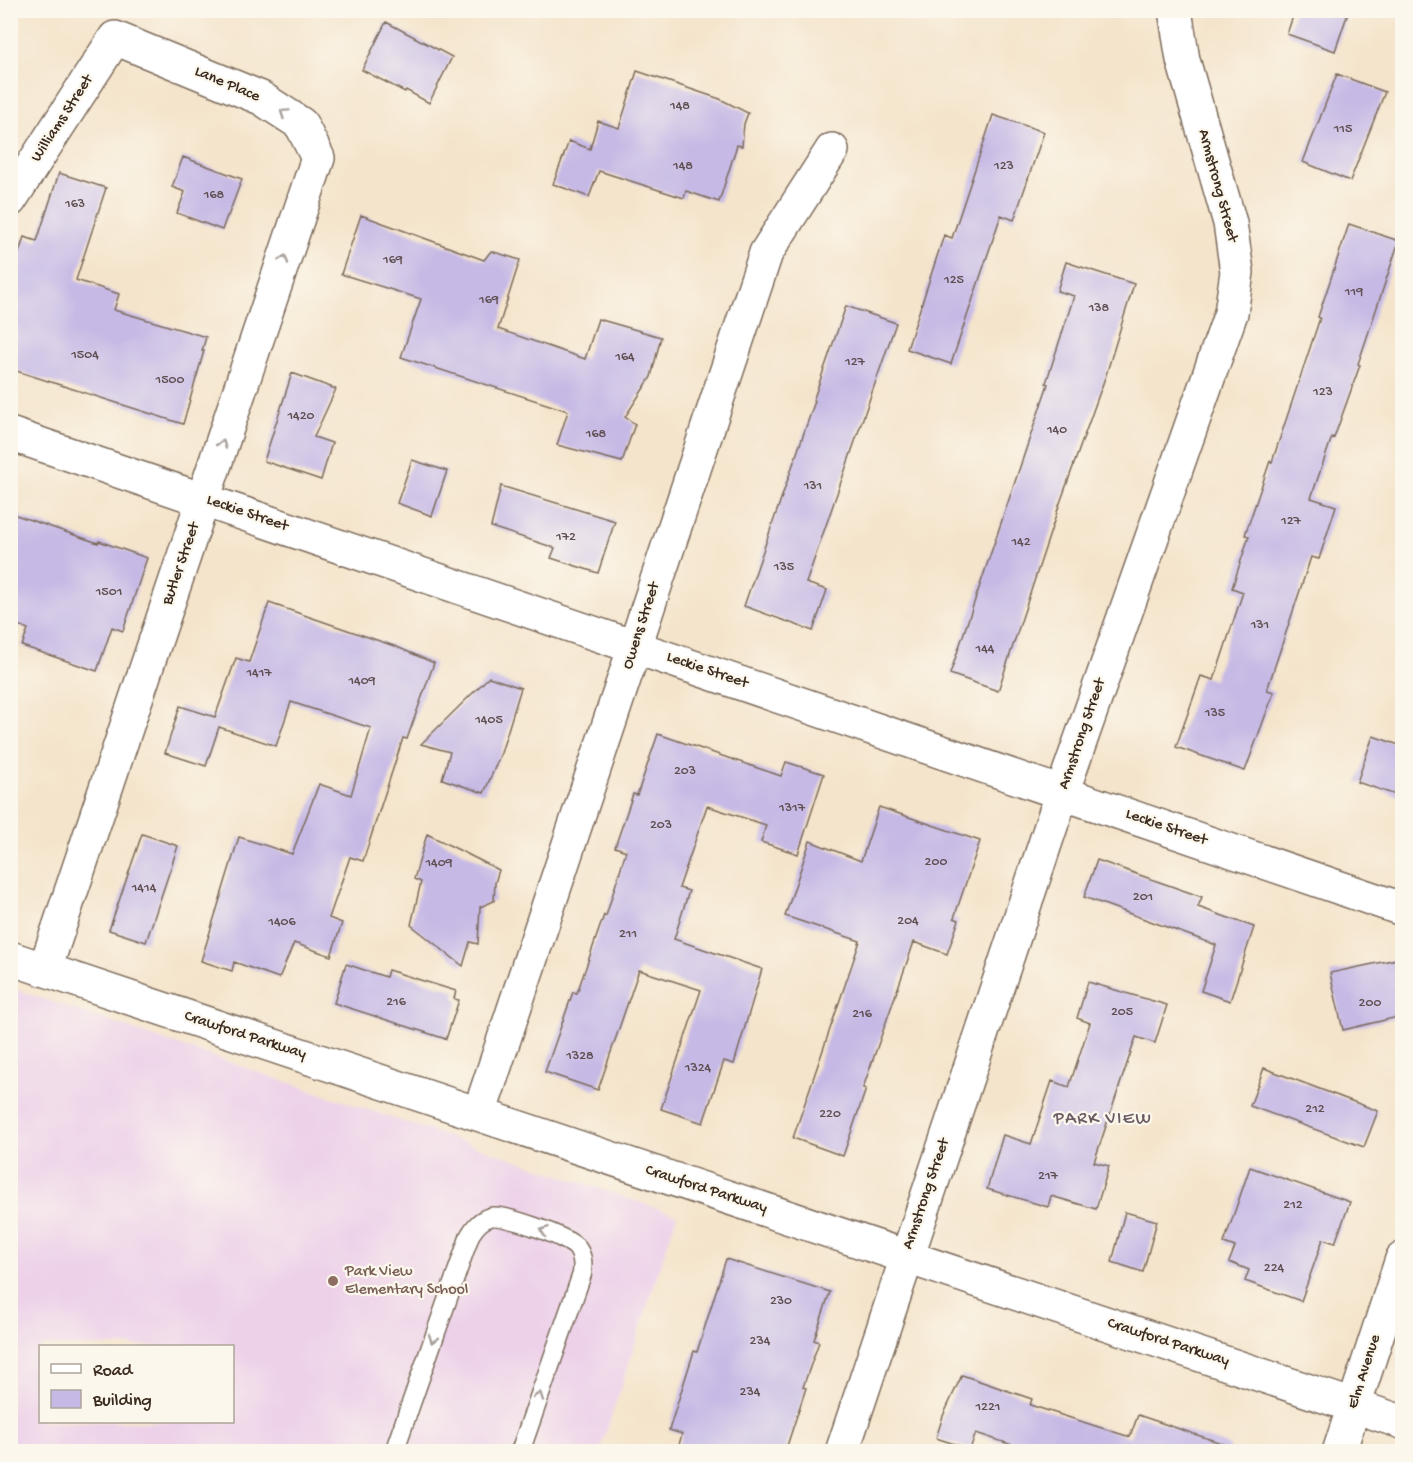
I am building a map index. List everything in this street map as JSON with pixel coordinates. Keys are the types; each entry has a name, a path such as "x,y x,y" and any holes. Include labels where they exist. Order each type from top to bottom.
{"street":[{"name":"Armstrong Street","path":"842,1452 1062,793 1231,313 1237,272 1230,223 1183,60 1175,10"},
{"name":"Lane Place","path":"115,38 261,98 301,124 318,159"},
{"name":"Williams Street","path":"10,200 115,38"},
{"name":"Owens Street","path":"479,1114 766,253 832,150"},
{"name":"Butler Street","path":"45,969 318,159"},
{"name":"Leckie Street","path":"10,434 1402,909"},
{"name":"Crawford Parkway","path":"10,958 1402,1422"},
{"name":"Elm Avenue","path":"1339,1452 1402,1259"}],"lane":[{"path":"394,1452 470,1236 478,1223 491,1216 506,1218 564,1238 576,1247 583,1260 582,1274 520,1452"}],"shaded area":[{"name":"Park View Elementary School","path":"11,988 677,1215 600,1451 11,1452"}],"building":[{"path":"1295,10 1349,10 1335,51 1287,34"},
{"path":"386,22 452,57 429,103 362,70"},
{"path":"637,71 720,99 748,113 744,124 742,146 737,145 719,202 686,191 684,198 599,171 589,197 553,184 569,141 590,149 598,121 619,128"},
{"path":"1337,74 1385,92 1350,181 1303,162"},
{"path":"993,115 1044,132 1014,220 1001,215 951,364 907,349 944,235 952,238"},
{"path":"183,157 242,179 222,230 177,213 185,192 172,187"},
{"path":"59,173 106,188 76,280 119,294 114,310 206,337 183,424 10,369 10,281 24,237 37,241"},
{"path":"361,215 484,260 491,251 520,260 498,329 585,359 598,319 661,337 651,377 625,417 635,424 622,462 557,445 568,411 401,357 421,299 341,274"},
{"path":"1349,224 1399,241 1358,364 1360,365 1311,498 1336,506 1319,559 1311,557 1267,690 1274,692 1245,771 1176,747 1201,676 1214,680 1243,592 1232,588 1249,536 1245,535 1270,461 1272,462"},
{"path":"1066,262 1134,284 1106,375 1060,503 998,691 950,674 1048,384 1046,383 1074,296 1057,291"},
{"path":"846,306 896,323 806,583 827,590 813,631 744,606"},
{"path":"292,373 336,389 314,437 332,443 321,480 264,461"},
{"path":"412,460 447,471 432,516 397,503"},
{"path":"501,486 615,521 598,573 551,558 555,548 491,527"},
{"path":"10,513 147,558 123,631 112,627 97,671 22,646 28,629 10,622"},
{"path":"269,603 397,647 434,663 407,739 403,738 363,861 350,857 329,918 342,923 331,956 294,943 279,978 234,962 232,971 201,961 239,837 292,854 319,784 351,795 371,728 291,702 276,746 219,727 206,766 165,753 180,706 215,717 236,658 249,662"},
{"path":"489,677 521,688 501,753 484,793 442,779 450,752 421,744"},
{"path":"658,734 781,776 786,762 824,774 798,854 761,842 766,825 707,806 679,888 689,891 674,939 762,969 734,1064 724,1061 703,1123 661,1109 701,990 639,970 598,1090 545,1072 573,992 577,993 604,915 606,916 626,851 615,847 633,794 637,795"},
{"path":"1373,736 1402,746 1402,797 1357,782"},
{"path":"879,807 980,841 954,918 959,920 947,954 914,942 863,1088 866,1089 843,1156 793,1138 860,941 785,916 810,841 861,861"},
{"path":"142,834 178,846 146,942 109,930"},
{"path":"427,834 499,870 495,883 494,901 480,907 478,944 470,942 463,966 411,925 421,882 414,879"},
{"path":"1097,860 1202,897 1198,907 1254,927 1230,1001 1201,991 1216,945 1084,897"},
{"path":"1397,959 1402,983 1402,1016 1343,1030 1330,973"},
{"path":"346,964 386,977 388,970 456,991 454,999 459,1000 446,1039 334,1003"},
{"path":"1088,982 1167,1005 1155,1043 1136,1037 1094,1162 1109,1166 1096,1209 1051,1196 1048,1207 987,1189 1003,1135 1031,1144 1052,1081 1069,1087 1090,1023 1077,1018"},
{"path":"1264,1068 1378,1111 1364,1147 1250,1106"},
{"path":"1250,1167 1350,1202 1335,1243 1323,1239 1301,1301 1245,1281 1249,1270 1229,1262 1235,1247 1224,1243"},
{"path":"1125,1212 1157,1221 1143,1272 1112,1262"},
{"path":"726,1259 830,1292 814,1340 819,1342 803,1387 806,1388 785,1452 677,1452 682,1434 669,1430 694,1351 697,1352"},
{"path":"962,1375 1032,1399 1030,1405 1130,1437 1138,1415 1230,1446 1229,1452 1033,1452 976,1433 970,1449 936,1438 943,1416"}],"place":[{"name":"Park View Elementary School","path":"333,1281"}],"district":[{"name":"PARK VIEW","path":"1103,1119"}]}
